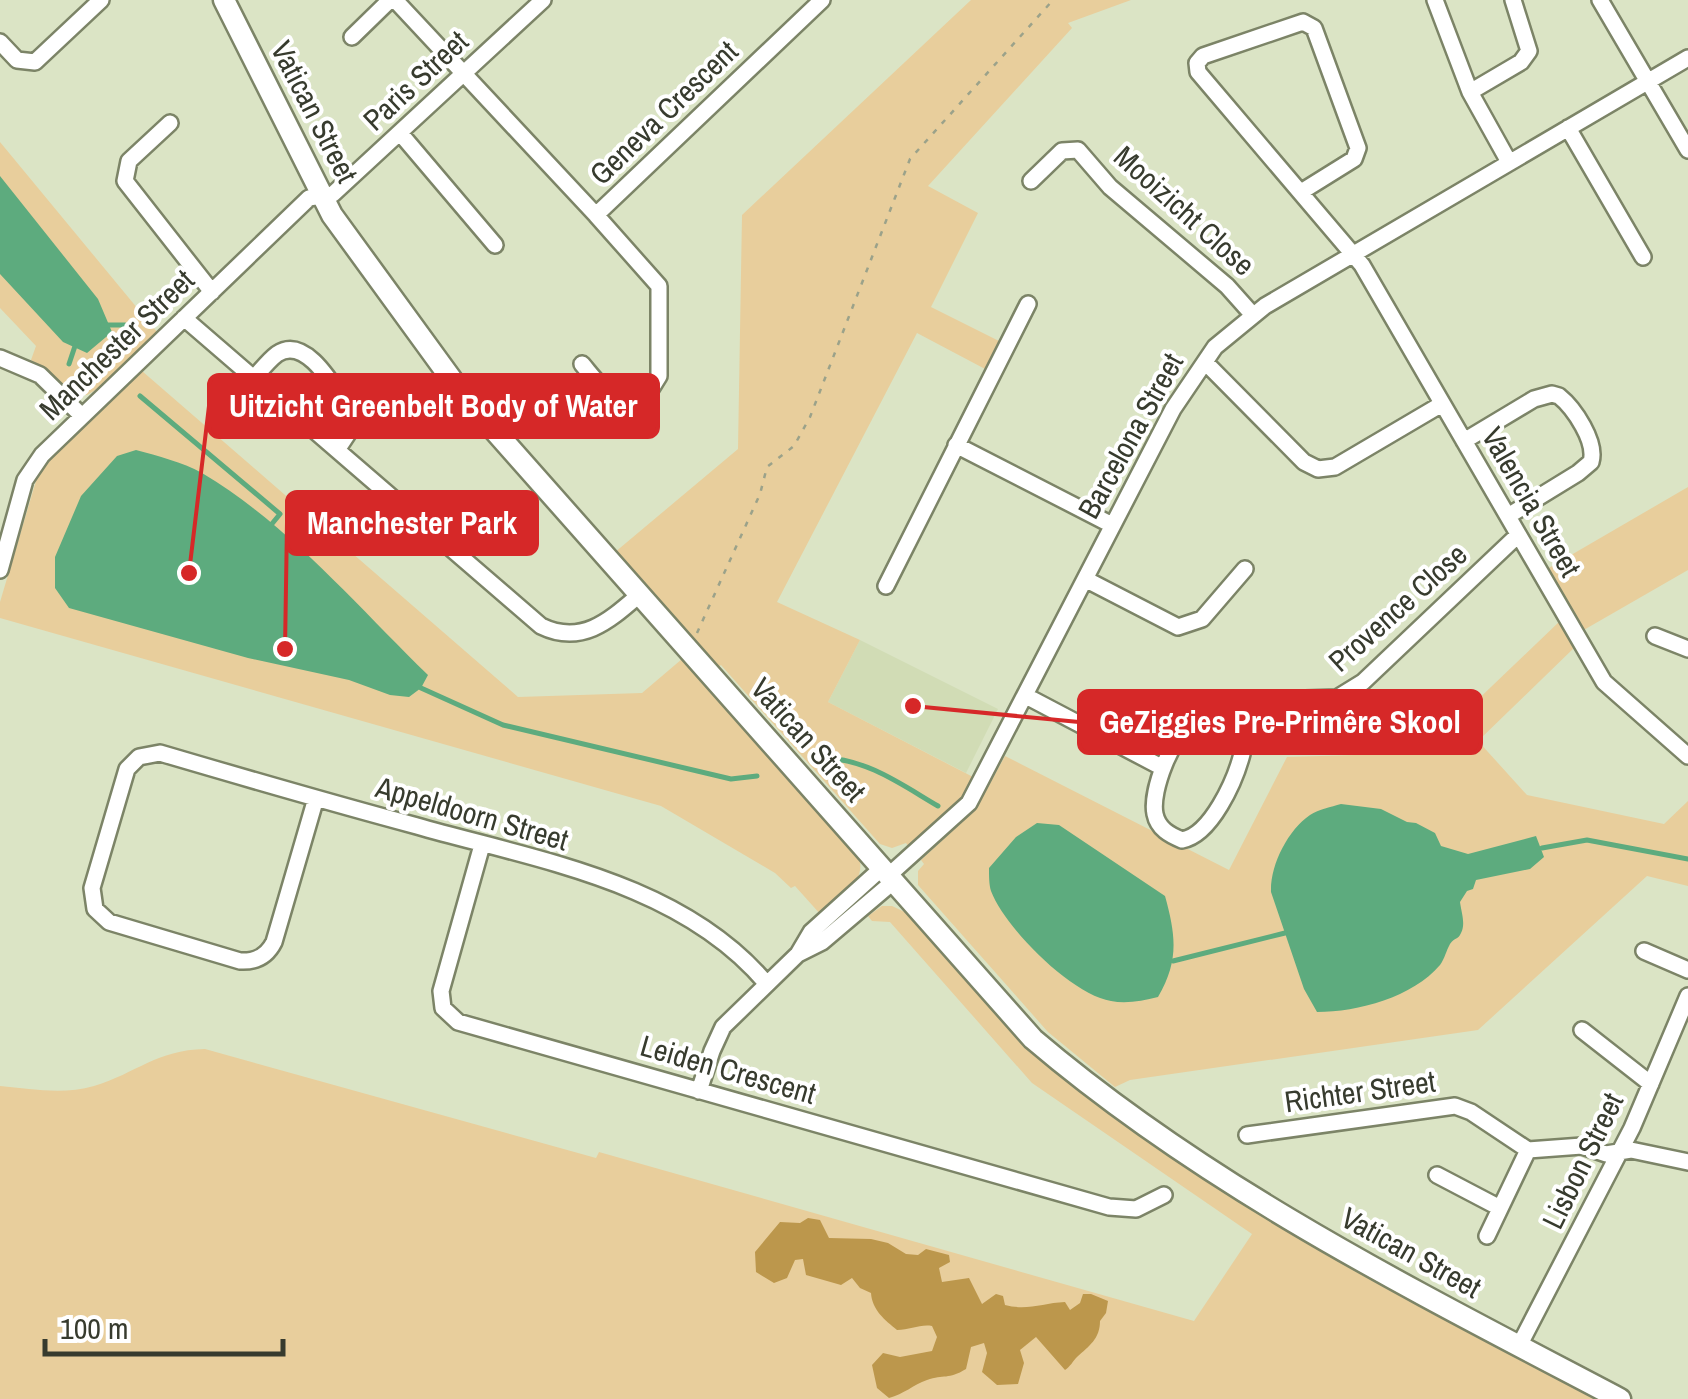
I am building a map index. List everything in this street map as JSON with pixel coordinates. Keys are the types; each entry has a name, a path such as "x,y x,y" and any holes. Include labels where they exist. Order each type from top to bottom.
{"street":[{"path":"0,42 17,60 35,62 101,0"},
{"name":"Vatican Street","path":"224,0 332,215 462,395 1032,1039 1078,1078 1259,1204 1620,1399"},
{"path":"352,36 392,0"},
{"name":"Geneva Crescent","path":"392,0 596,215 822,0"},
{"name":"Paris Street","path":"322,196 333,194 543,0"},
{"path":"1435,0 1470,92 1509,162"},
{"path":"1470,92 1521,62 1530,51 1513,0"},
{"path":"1600,0 1688,150"},
{"name":"Valencia Street","path":"1301,192 1352,160 1358,152 1314,28 1304,22 1203,56 1197,67 1200,76 1353,254 1604,682 1688,756"},
{"name":"Barcelona Street","path":"700,1091 712,1050 724,1028 766,982 798,954 822,942 888,875 969,803 1173,409 1226,334 1252,314 1688,58"},
{"path":"170,122 129,161 126,182 212,292"},
{"path":"1568,128 1644,256"},
{"path":"400,133 495,245"},
{"name":"Mooizicht Close","path":"1031,181 1062,151 1078,150 1110,187 1227,286 1252,314"},
{"name":"Manchester Street","path":"0,570 4,540 33,465 309,198 322,196"},
{"path":"582,364 609,395 623,402 646,397 660,376 659,286 596,215"},
{"path":"886,586 1028,304"},
{"path":"184,318 545,628 599,628 638,594"},
{"path":"254,378 283,351 308,354 353,415 353,426 337,450"},
{"path":"0,358 40,374 82,416"},
{"path":"1205,362 1304,462 1318,468 1335,467 1442,404"},
{"path":"1464,441 1534,399 1552,394 1565,400 1592,445 1590,462 1578,474 1508,516"},
{"path":"956,445 1112,525"},
{"name":"Provence Close","path":"1305,698 1337,698 1363,682 1518,535"},
{"path":"1084,578 1178,627 1202,619 1245,569"},
{"path":"1656,636 1688,648"},
{"path":"1026,696 1164,768"},
{"path":"1192,722 1212,727 1230,738 1242,754 1208,826 1190,839 1182,840 1165,832 1155,813 1164,768 1182,729 1192,722"},
{"name":"Appeldoorn Street","path":"316,798 274,942 264,955 240,961 109,922 94,909 92,888 127,770 139,757 160,754 316,798 482,845 619,884 730,946 766,982"},
{"name":"Leiden Crescent","path":"482,845 441,991 447,1014 458,1022 1109,1207 1136,1209 1164,1195"},
{"path":"1644,951 1688,970"},
{"name":"Lisbon Street","path":"1519,1346 1620,1152 1688,996"},
{"path":"1582,1030 1651,1084"},
{"name":"Richter Street","path":"1247,1136 1455,1106 1471,1112 1528,1150"},
{"path":"1488,1236 1528,1150 1582,1146 1606,1154 1631,1150 1688,1162"},
{"path":"1436,1175 1500,1208"}],"path":[{"path":"694,639 760,494 766,467 794,446 810,417 910,158 1053,0"}],"shaded area":[{"path":"971,0 1131,0 1068,23 1072,28 928,186 978,213 931,307 1001,342 987,370 917,333 777,602 860,640 828,702 975,778 960,801 909,847 906,843 892,848 880,844 721,665 716,668 614,553 738,449 742,215"},
{"path":"0,142 157,332 87,395 64,388 31,360 36,346 0,308"},
{"path":"0,176 98,299 112,332 87,353 63,342 0,274"},
{"path":"142,371 518,697 642,693 682,659 858,855 856,881 821,915 795,886 791,888 775,873 661,806 0,618 0,602 39,471"},
{"path":"136,450 202,473 264,516 321,567 428,675 421,688 409,697 390,695 349,680 248,658 69,608 55,588 55,557 81,496 117,456"},
{"path":"1688,487 1688,570 1582,631 1547,569"},
{"path":"1561,620 1576,646 1478,741 1527,795 1664,824 1688,801 1688,886 1647,876 1478,1030 1130,1080 1115,1087 1048,1032 918,885 918,871 924,864 921,860 976,809 1005,756 1229,870 1287,757 1422,753"},
{"path":"860,640 998,709 966,773 828,702"},
{"path":"1341,804 1381,809 1435,833 1441,846 1468,854 1536,836 1544,857 1530,869 1476,880 1460,902 1460,935 1450,944 1440,965 1415,986 1367,1006 1317,1012 1304,989 1271,882 1277,860 1294,830 1314,813"},
{"path":"1037,823 1059,825 1165,896 1174,948 1170,972 1158,997 1122,1002 1095,996 1042,958 1010,923 991,891 989,868 1016,837"},
{"path":"882,906 911,915 1031,1050 1087,1096 1262,1216 1496,1347 1598,1399 0,1399 0,1086 82,1089 188,1050 205,1049 596,1158 599,1152 1194,1321 1252,1234 1032,1083 890,922 872,921 868,916"},
{"path":"808,1218 820,1220 829,1238 871,1239 888,1243 906,1254 918,1255 926,1249 949,1255 950,1262 939,1268 942,1282 969,1278 982,1304 996,1294 1003,1296 1005,1305 1013,1307 1065,1302 1070,1310 1080,1303 1083,1294 1091,1294 1108,1301 1106,1313 1093,1342 1065,1370 1036,1337 1020,1350 1024,1363 1018,1384 997,1385 982,1372 987,1353 984,1343 971,1347 966,1369 927,1380 889,1398 877,1388 872,1365 883,1353 900,1357 932,1351 937,1337 932,1326 897,1330 877,1310 871,1293 852,1278 841,1285 806,1275 803,1259 795,1260 787,1278 774,1283 756,1272 755,1252 780,1222 800,1223"}],"waterway":[{"path":"103,325 125,325"},
{"path":"69,364 76,343"},
{"path":"140,396 280,514 271,525"},
{"path":"421,688 503,725 731,779 757,776"},
{"path":"824,758 869,768 938,806"},
{"path":"1542,848 1587,840 1688,859"},
{"path":"1173,961 1285,933"}],"place":[{"name":"Uitzicht Greenbelt Body of Water","path":"189,573"},
{"name":"Manchester Park","path":"285,649"},
{"name":"GeZiggies Pre-Primêre Skool","path":"913,706"}]}
